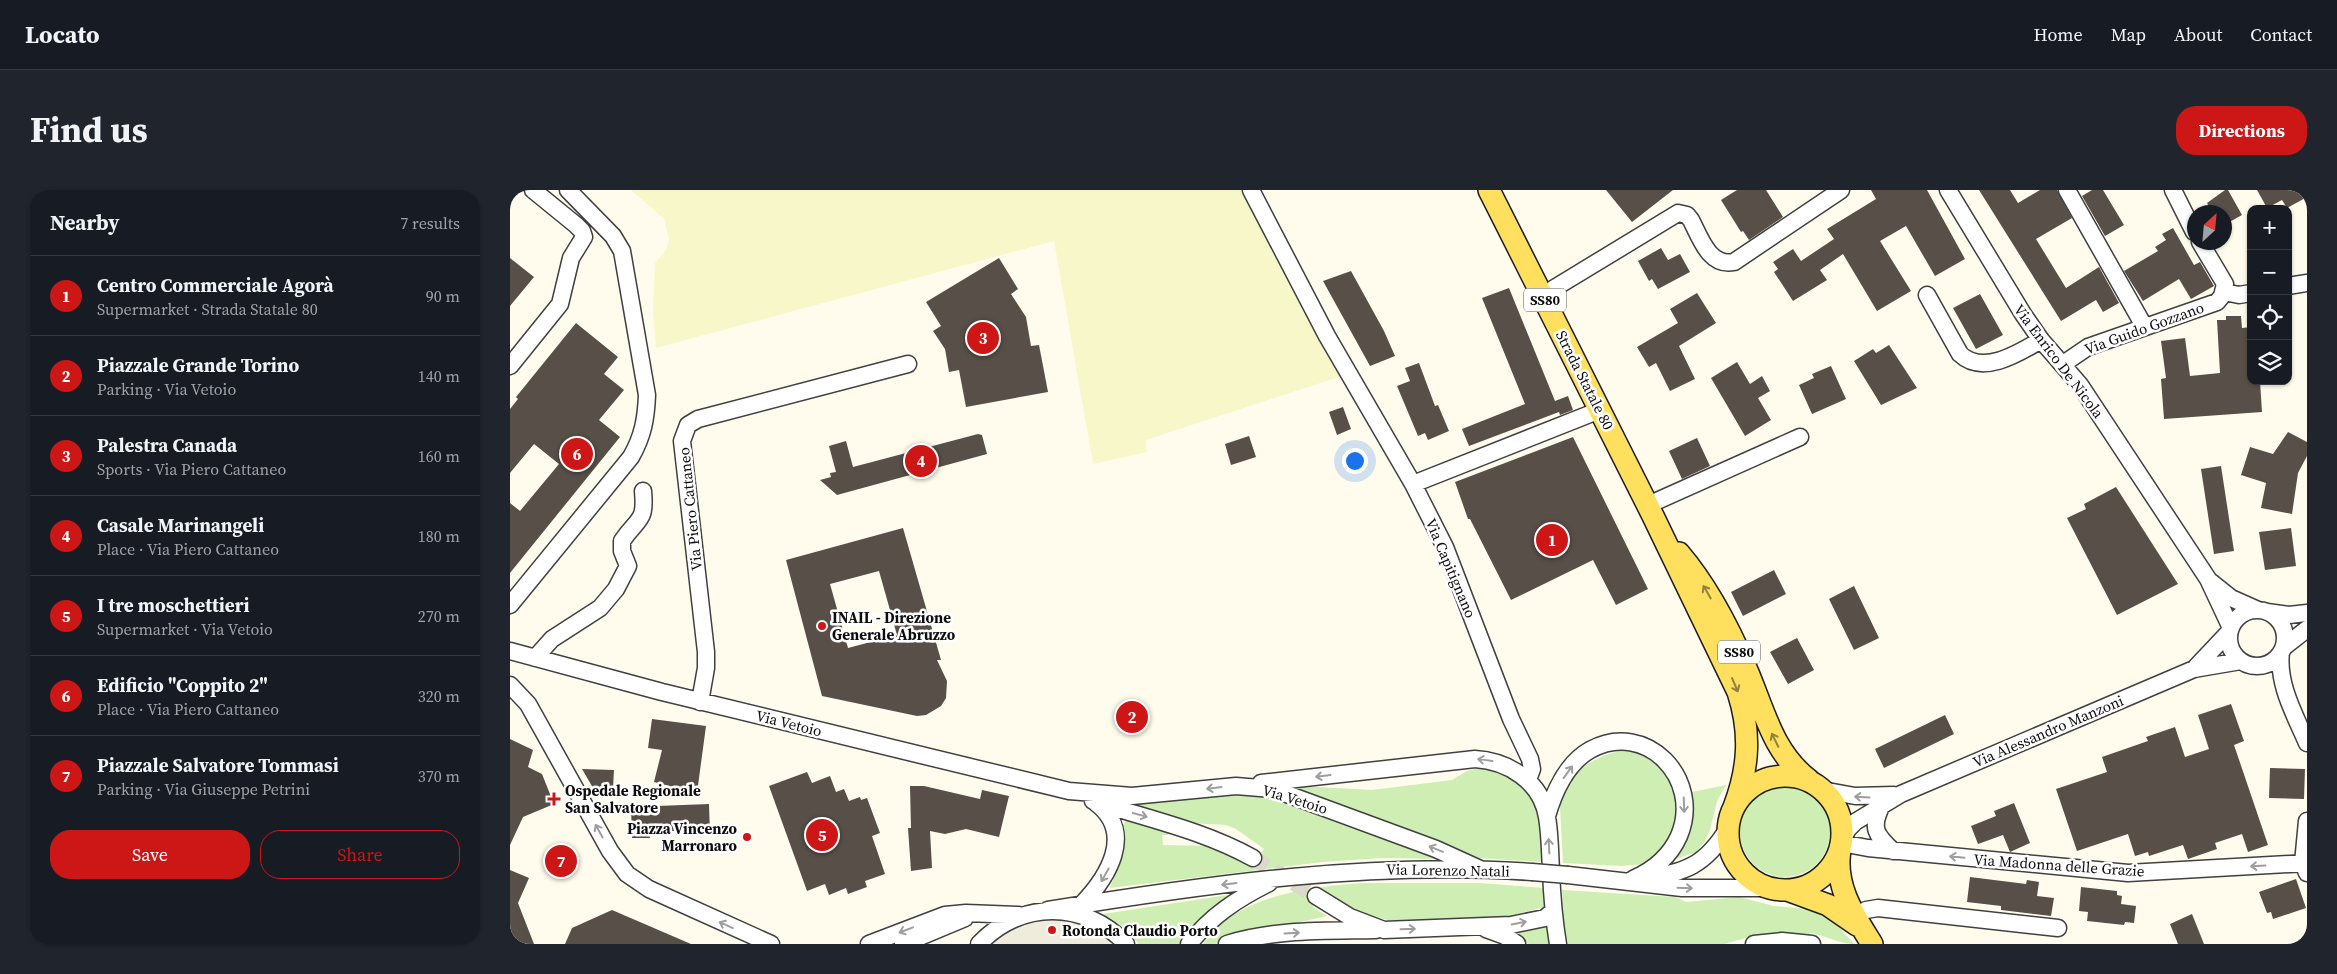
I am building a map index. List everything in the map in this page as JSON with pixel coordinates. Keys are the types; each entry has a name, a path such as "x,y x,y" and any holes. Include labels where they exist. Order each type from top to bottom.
{"main road":[{"name":"Strada Statale 80","path":"1489,190 1543,295 1729,672 1744,711 1748,737 1742,784 1734,806"},
{"name":"Strada Statale 80","path":"1650,511 1668,540 1696,573 1723,620 1746,668 1767,723 1781,751 1795,768 1821,788"},
{"name":"SS80","path":"1774,777 1800,778 1821,788 1834,803 1842,826 1839,863 1841,881 1864,931 1835,908 1813,898 1778,889 1748,876 1737,864 1730,847 1728,828 1734,806 1751,787 1774,777"},
{"name":"SS80","path":"1778,889 1803,887 1821,878 1834,862 1841,843"}],"street":[{"path":"510,366 560,304 571,258 584,237 582,231 576,225 533,190"},
{"path":"510,605 631,457 642,438 646,419 647,395 622,251 614,236 568,190"},
{"name":"Via Capitignano","path":"1251,190 1328,336 1413,484 1445,547 1511,719 1530,759 1532,769 1528,780"},
{"path":"1543,295 1678,213 1687,215 1707,251 1714,259 1727,264 1734,262 1842,190"},
{"name":"Via Enrico De Nicola","path":"1948,190 2022,314 2088,397 2208,579 2231,629"},
{"path":"2067,190 2144,326"},
{"path":"2173,190 2187,218"},
{"path":"2205,250 2224,284 2224,292 2239,295 2247,294"},
{"path":"2292,285 2307,283"},
{"name":"Via Guido Gozzano","path":"2063,364 2084,349 2144,326 2217,302 2224,292"},
{"path":"1927,295 1960,354 1966,360 1978,363 1990,362 2014,356 2041,340"},
{"name":"Via Piero Cattaneo","path":"700,702 706,668 706,652 682,441 685,430 692,422 698,419 908,364"},
{"path":"1413,484 1600,410"},
{"path":"1650,511 1800,437"},
{"path":"535,658 552,639 600,608 616,589 628,566 622,551 622,540 645,510 643,491"},
{"name":"Via Enrico De Nicola","path":"2208,579 2231,598 2263,611"},
{"path":"2287,695 2272,680 2246,663 2230,646 2231,629 2242,614 2263,611 2289,615 2307,613"},
{"path":"2263,611 2275,616 2283,626 2285,636 2282,673 2287,695 2307,743"},
{"name":"Via Alessandro Manzoni","path":"2194,669 2214,651 2231,629"},
{"path":"2246,663 2260,666 2271,662 2307,629"},
{"name":"Via Vetoio","path":"510,651 700,702 1069,791 1116,796 1147,796 1236,786 1273,789 1436,849 1480,869"},
{"name":"Via Alessandro Manzoni","path":"1841,843 1851,825 1901,794 2194,669 2246,663"},
{"path":"510,685 528,704 610,851 627,874 649,889 771,944"},
{"path":"1547,816 1558,787 1577,760 1589,751 1602,745 1631,743 1661,756 1678,778 1686,804 1684,819 1676,843 1668,854 1648,872 1626,880"},
{"path":"1236,786 1475,759 1502,764 1528,780 1542,799 1547,816 1553,911 1558,944"},
{"name":"Via Alessandro Manzoni","path":"1821,788 1848,796 1864,797 1901,794"},
{"name":"Via Vetoio","path":"1069,791 1093,801 1111,819 1115,845 1114,855 1106,874 1082,904"},
{"path":"1093,801 1188,828 1225,843 1253,858"},
{"path":"1882,805 1875,820 1875,826 1881,840 1893,851"},
{"path":"2306,867 2307,821"},
{"name":"Via Lorenzo Natali","path":"1626,880 1666,875 1694,865 1708,856 1728,828"},
{"name":"Via Madonna delle Grazie","path":"1841,843 1893,851 2128,873 2306,867"},
{"name":"Via Lorenzo Natali","path":"1048,910 1207,886 1368,870 1480,869 1626,880 1682,888 1778,889"},
{"name":"Via Lorenzo Natali","path":"1189,944 1207,923 1232,903 1278,879"},
{"path":"1316,896 1350,917 1384,930"},
{"path":"1864,931 1866,910 1878,908 2058,928"},
{"path":"869,944 945,915 973,913 1022,915 1048,910 1078,913 1093,919 1106,926 1126,944"},
{"path":"1227,944 1285,933 1338,938 1384,930 1511,925 1545,918 1553,911"},
{"path":"903,944 958,922 973,913"},
{"path":"979,944 997,928 1022,915"},
{"path":"1482,927 1505,936 1517,944"},
{"path":"1754,944 1782,941 1812,944"}],"green space":[{"path":"631,190 1244,190 1345,375 1146,440 1147,452 1093,464 1054,241 656,348 653,311 655,263 666,250 669,239 664,219"},
{"path":"1620,751 1642,752 1660,763 1674,783 1679,820 1663,854 1645,864 1621,866 1563,863 1560,806 1568,785 1581,769 1590,763"},
{"path":"1479,768 1500,772 1515,779 1534,798 1541,826 1543,862 1477,858 1285,788 1300,786 1372,790 1452,780 1467,771"},
{"path":"1726,785 1717,801 1710,830 1705,841 1696,852 1676,859 1686,843 1692,827 1692,792"},
{"path":"1785,787 1802,791 1817,800 1826,815 1830,832 1826,849 1817,864 1802,873 1785,877 1768,873 1753,864 1744,849 1740,832 1744,815 1753,800 1768,791"},
{"path":"1223,793 1266,795 1436,859 1383,858 1323,862 1110,888 1124,851 1123,825 1126,820 1168,832 1168,835 1162,835 1163,845 1213,846 1213,850 1225,851 1253,865 1264,849 1236,829 1226,825 1188,823 1134,807 1135,802"},
{"path":"1365,883 1479,883 1545,888 1544,907 1510,916 1417,921 1388,920 1366,915 1350,908 1325,892 1313,907 1327,916 1240,936 1215,944 1203,944 1218,927 1236,914 1276,896 1321,887"},
{"path":"1562,890 1676,897 1686,902 1739,897 1774,906 1809,909 1833,920 1854,944 1843,943 1810,933 1809,936 1757,935 1724,944 1568,944 1564,922"},
{"path":"1234,894 1181,944 1139,944 1118,923 1103,914"},
{"path":"1544,926 1548,927 1554,944 1529,944 1513,932"}],"shaded area":[{"name":"Rotonda Claudio Porto","path":"1063,911 1126,944 979,944 989,933"}],"building":[{"path":"1606,190 1673,190 1632,222"},
{"path":"1737,190 1766,190 1783,217 1749,240 1743,231 1741,232 1721,200"},
{"path":"1871,190 1927,190 1965,259 1935,276 1906,226 1880,241 1911,291 1877,311 1843,254 1820,270 1827,280 1793,301 1774,272 1778,269 1773,262 1793,249 1801,261 1834,239 1827,229 1876,199"},
{"path":"1979,190 2010,190 2018,203 2040,190 2057,190 2072,218 2036,239 2066,288 2099,267 2119,303 2103,312 2096,300 2061,321"},
{"path":"2092,190 2103,190 2124,225 2105,236 2082,196"},
{"path":"2225,190 2228,190 2242,215 2232,221 2232,205 2208,205 2207,203"},
{"path":"2257,190 2307,190 2307,197 2292,205 2285,205 2282,200 2273,205 2265,205"},
{"path":"2173,228 2194,265 2200,262 2214,286 2191,299 2179,279 2143,301 2124,271 2158,251 2155,247 2166,240 2162,234"},
{"path":"1661,248 1668,260 1680,254 1690,272 1658,289 1652,279 1649,281 1638,261"},
{"path":"510,258 534,277 510,306"},
{"path":"999,258 1018,289 1011,294 1026,317 1031,346 1039,345 1048,392 966,407 959,370 949,372 945,349 933,331 941,326 926,302"},
{"path":"1351,271 1384,331 1395,356 1370,366 1323,281"},
{"path":"1509,288 1555,401 1568,396 1573,410 1560,415 1559,412 1469,446 1462,429 1525,404 1482,298"},
{"path":"1697,293 1716,323 1679,346 1695,379 1670,391 1656,363 1649,367 1637,347 1678,323 1670,309"},
{"path":"1980,294 2003,335 1976,349 1953,308"},
{"path":"2226,316 2241,316 2242,328 2247,327 2247,385 2260,385 2262,412 2164,419 2161,379 2166,378 2161,341 2185,338 2190,376 2220,373 2217,320 2226,320"},
{"path":"576,323 618,357 604,374 624,390 599,420 620,437 510,573 510,503 520,511 559,464 534,444 510,473 510,409 518,399 516,397"},
{"path":"1889,345 1917,388 1881,405 1854,361 1873,349 1876,353"},
{"path":"1737,362 1750,384 1762,376 1770,391 1758,398 1771,420 1745,436 1711,378"},
{"path":"1419,363 1435,406 1438,405 1449,431 1428,440 1425,433 1418,436 1397,386 1410,381 1405,368"},
{"path":"1831,366 1846,399 1812,414 1799,385 1814,378 1812,374"},
{"path":"1343,407 1351,429 1337,435 1329,412"},
{"path":"2288,432 2307,442 2307,456 2298,473 2292,514 2261,508 2266,483 2241,475 2250,447 2273,454"},
{"path":"978,434 982,435 987,454 837,495 820,480 831,477 830,473 836,472 829,446 846,441 853,467"},
{"path":"1249,436 1256,457 1231,465 1225,444"},
{"path":"1573,437 1648,589 1616,605 1593,560 1511,600 1470,519 1468,519 1455,482"},
{"path":"1697,438 1710,466 1682,479 1669,451"},
{"path":"2221,466 2234,551 2214,554 2201,469"},
{"path":"2116,487 2178,584 2117,615 2067,518 2086,509 2084,504"},
{"path":"903,528 941,660 937,660 947,681 946,698 941,706 926,715 917,716 822,696 786,560","holes":["879,571 897,635 848,648 830,584"]},
{"path":"2291,528 2296,566 2265,570 2259,532"},
{"path":"1774,570 1786,594 1743,616 1731,592"},
{"path":"1854,586 1879,638 1854,650 1829,599"},
{"path":"1797,638 1814,670 1788,684 1770,652"},
{"path":"2231,704 2244,741 2234,745 2268,845 2248,852 2242,834 2215,843 2217,849 2188,859 2183,845 2149,856 2148,852 2135,856 2128,834 2077,851 2056,789 2107,772 2102,757 2148,741 2146,737 2175,727 2185,757 2209,749 2198,715"},
{"path":"1945,715 1954,734 1884,768 1875,749"},
{"path":"652,719 706,726 697,793 654,782 662,750 648,748"},
{"path":"510,739 533,750 528,767 542,774 554,804 523,817 510,845"},
{"path":"2270,768 2305,769 2304,799 2269,798"},
{"path":"582,769 614,770 613,788 593,788"},
{"path":"807,772 812,783 830,776 836,792 844,789 849,801 860,797 861,800 867,798 880,833 872,836 885,874 865,881 867,887 848,894 846,888 829,895 825,884 807,891 769,786"},
{"path":"910,786 924,786 980,799 982,790 1009,796 999,837 966,829 945,834 930,831 932,868 911,871 908,828 911,828"},
{"path":"2014,803 2030,843 2010,852 2003,835 1978,844 1971,826 1996,816 1994,811"},
{"path":"709,804 710,834 676,835 676,831 649,831 650,838 632,838 631,807"},
{"path":"510,870 529,878 518,903 534,944 510,944"},
{"path":"1970,877 2026,884 2027,880 2039,882 2037,896 2054,898 2051,916 2001,910 2001,906 1967,902"},
{"path":"2296,879 2306,908 2273,919 2271,912 2267,913 2259,892"},
{"path":"2081,887 2117,891 2117,895 2122,896 2121,904 2136,906 2134,923 2125,922 2124,925 2087,921 2088,912 2079,911"},
{"path":"612,910 691,944 565,944 572,928"},
{"path":"2192,914 2204,944 2178,944 2170,924"}],"tunnel":[{"path":"1253,858 1316,896"}],"place":[{"name":"Palestra Canada","path":"983,338"},
{"name":"Edificio \"Coppito 2\"","path":"577,454"},
{"name":"Casale Marinangeli","path":"921,461"},
{"name":"Centro Commerciale Agorà","path":"1552,540"},
{"name":"INAIL - Direzione Generale Abruzzo","path":"822,626"},
{"name":"Piazzale Grande Torino","path":"1132,717"},
{"name":"Ospedale Regionale San Salvatore","path":"554,799"},
{"name":"I tre moschettieri","path":"822,835"},
{"name":"Piazza Vincenzo Marronaro","path":"747,837"},
{"name":"Piazzale Salvatore Tommasi","path":"561,861"},
{"name":"Rotonda Claudio Porto","path":"1052,930"}]}
